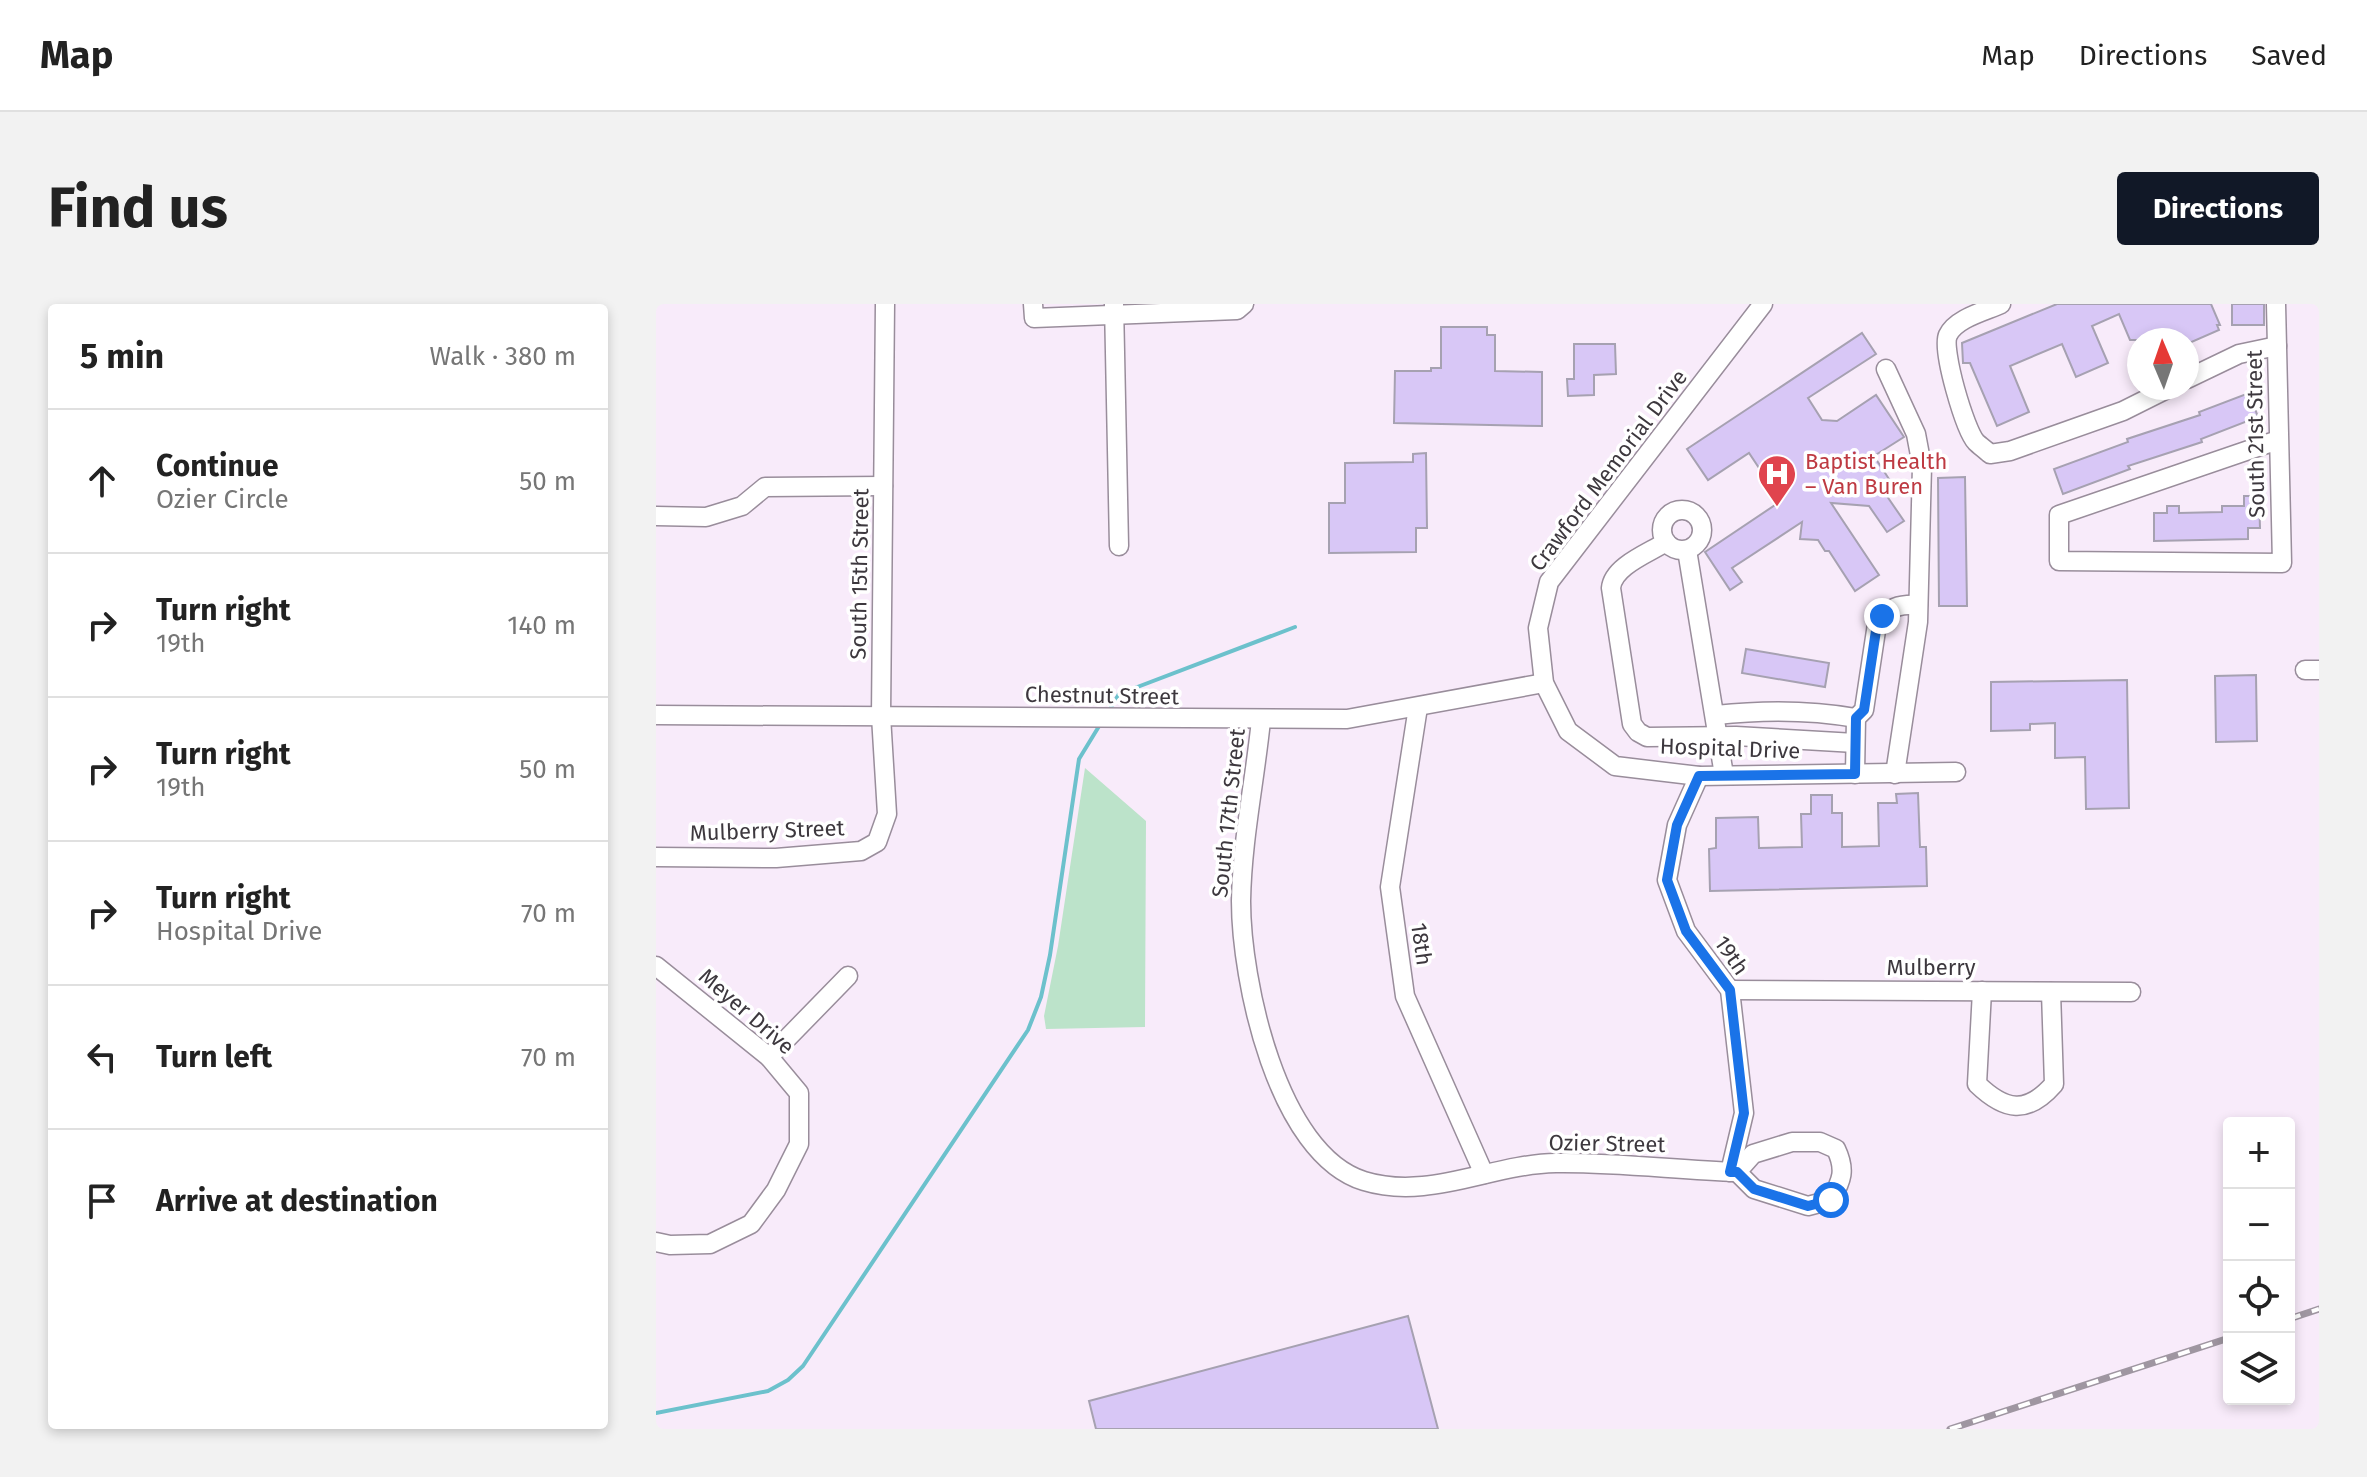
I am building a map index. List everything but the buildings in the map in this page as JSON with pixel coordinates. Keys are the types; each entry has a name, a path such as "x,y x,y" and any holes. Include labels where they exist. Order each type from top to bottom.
{"street":[{"name":"South 15th Street","path":"877,842 887,814 881,716 885,304"},
{"path":"1033,304 1034,318 1114,310 1237,310 1244,304"},
{"name":"Crawford Memorial Drive","path":"1544,683 1538,628 1549,582 1763,304"},
{"path":"2001,304 1956,325 1948,335 1945,349 1974,441 1990,454 2010,451 2123,411 2145,400"},
{"name":"South 21st Street","path":"2276,304 2282,563 2059,561 2059,515 2278,440"},
{"path":"1114,310 1119,546"},
{"path":"2199,373 2239,354 2277,346"},
{"path":"1886,369 1916,434 1922,466 1918,622 1895,774"},
{"path":"656,516 706,517 742,506 765,487 883,486"},
{"path":"1686,510 1698,517 1703,530 1698,542 1687,550 1675,549 1666,542 1664,522 1673,512 1686,510"},
{"path":"1666,542 1622,569 1612,579 1632,724 1638,732 1647,737 1719,736 1855,743"},
{"path":"1687,550 1724,775"},
{"path":"1855,774 1856,718 1864,710 1877,624 1894,607 1918,605"},
{"name":"Chestnut Street","path":"656,715 1347,719 1544,683"},
{"name":"Hospital Drive","path":"1544,683 1568,731 1615,766 1699,776 1956,772"},
{"name":"18th","path":"1418,707 1390,887 1405,996 1484,1174"},
{"path":"1716,715 1739,712 1828,713 1856,718"},
{"name":"South 17th Street","path":"1261,720 1243,864 1243,938 1259,1023 1279,1086 1291,1111 1306,1136 1331,1161 1362,1181 1421,1188 1484,1174"},
{"name":"19th","path":"1699,776 1677,825 1667,880 1686,931 1730,990 1744,1113 1734,1172"},
{"name":"Mulberry Street","path":"656,857 776,858 861,851 877,842"},
{"name":"Meyer Drive","path":"656,966 769,1057 799,1093 799,1144 776,1190 751,1224 710,1244 670,1245 656,1242"},
{"path":"769,1057 848,976"},
{"name":"Mulberry","path":"1730,990 2131,992"},
{"path":"1982,991 1977,1084 1992,1098 2017,1107 2040,1100 2054,1084 2051,992"},
{"path":"1806,1141 1820,1142 1836,1149 1843,1165 1841,1182 1831,1200 1808,1206 1754,1189 1734,1172 1753,1154 1806,1141"},
{"name":"Ozier Street","path":"1484,1174 1554,1163 1734,1172"}],"green space":[{"path":"1085,768 1146,821 1145,1027 1046,1029 1044,1016"}],"waterway":[{"path":"1108,712 1119,694 1295,627"},
{"path":"656,1413 768,1391 788,1380 803,1366 1028,1030 1041,997 1050,955 1079,759 1101,723"}],"railway":[{"path":"2295,1317 2319,1309"},
{"path":"1950,1429 2223,1340"}],"place":[{"name":"Baptist Health – Van Buren","path":"1777,508"}],"route":[{"path":"1831,1200 1808,1206 1754,1189 1737,1172 1730,1172 1744,1113 1730,990 1686,931 1667,880 1677,825 1699,776 1855,774 1856,718 1864,710 1877,624 1882,616"}]}
